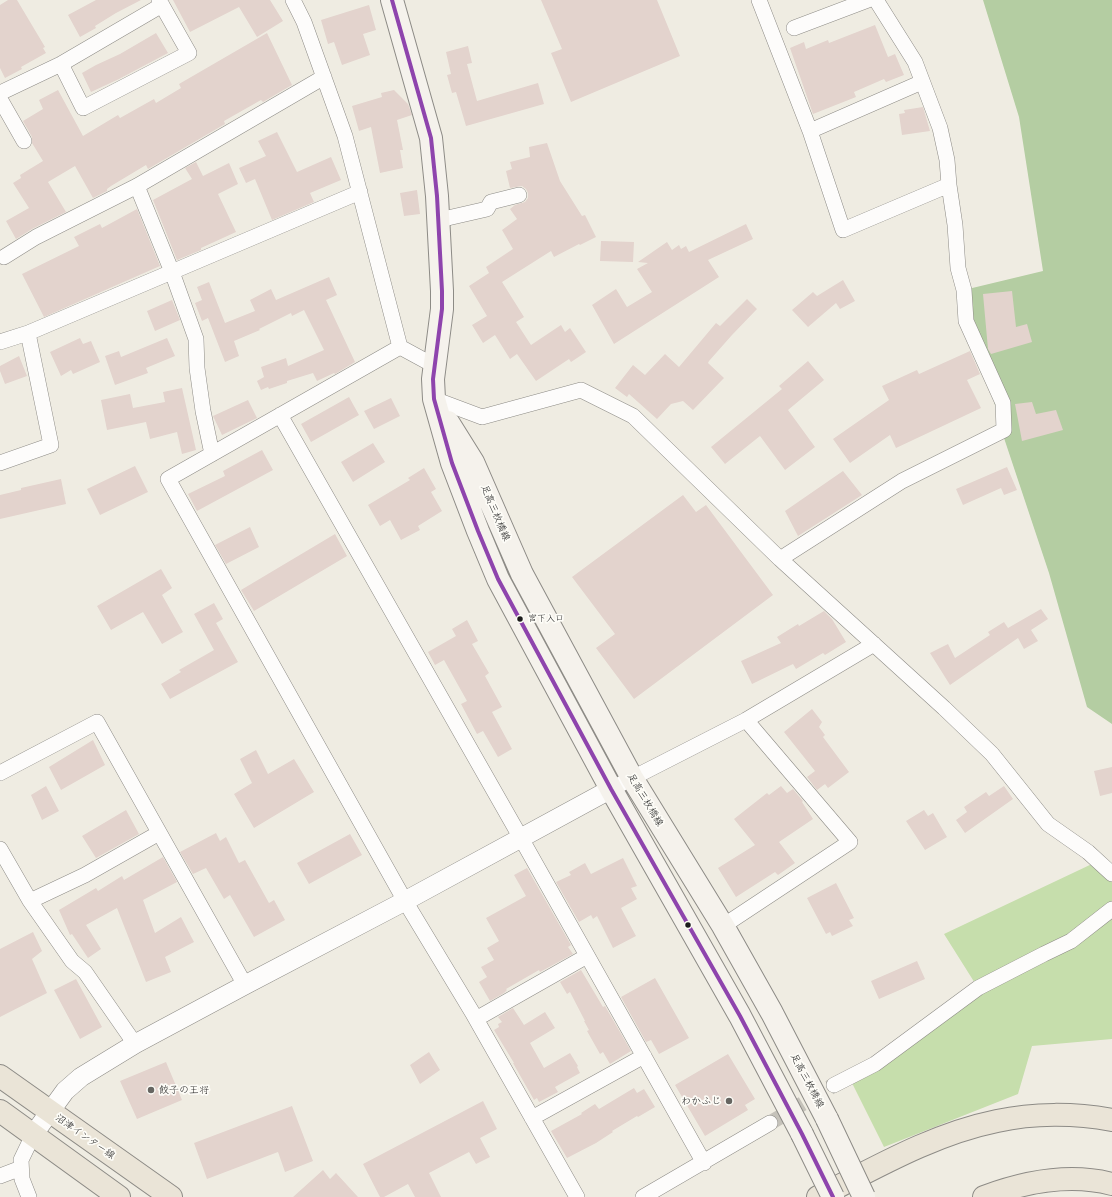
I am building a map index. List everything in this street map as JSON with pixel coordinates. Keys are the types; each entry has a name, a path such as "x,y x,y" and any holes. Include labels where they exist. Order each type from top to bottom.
{"main road":[{"name":"足高三枚橋線","path":"392,0 431,138 439,220 442,291 442,309 433,379 434,399 452,463 498,579 611,788 740,1016 802,1134 832,1197"},
{"name":"足高三枚橋線","path":"434,399 473,462 522,574 632,778 723,926 772,1013 827,1119 864,1197"},
{"name":"沼津インター線","path":"0,1076 171,1197"},
{"path":"0,1111 119,1197"},
{"path":"818,1197 902,1155 966,1129 997,1121 1028,1116 1064,1116 1112,1120"},
{"path":"984,1197 1021,1185 1051,1180 1080,1180 1112,1184"}],"street":[{"path":"293,0 304,22 345,136 400,347 435,366"},
{"path":"759,0 810,131 843,230 949,185"},
{"path":"794,28 868,0"},
{"path":"780,559 902,481 1004,430 1003,403 966,321 964,290 958,268 955,225 947,160 940,128 915,62 876,0"},
{"path":"0,93 61,64 160,2 189,53 83,108 61,64"},
{"path":"4,257 36,238 137,186 324,77"},
{"path":"810,131 922,82"},
{"path":"0,99 24,141"},
{"path":"137,186 172,272 196,339 197,368 203,410 212,454"},
{"path":"0,342 28,333 360,192"},
{"path":"439,220 487,209 491,202 519,195"},
{"path":"0,462 51,445 28,333"},
{"path":"400,347 168,479 405,901 476,1019 577,1197"},
{"path":"434,399 482,417 581,390 633,416 780,559 944,708 992,754 1048,824 1088,852 1112,874"},
{"path":"280,415 704,1162"},
{"path":"29,1197 22,1179 21,1160 33,1135 49,1111 65,1091 81,1077 135,1044 405,901 611,788 746,720 874,644"},
{"path":"723,926 850,842 746,720"},
{"path":"0,773 97,722 245,985"},
{"path":"30,902 84,875 159,833"},
{"path":"0,849 30,902 72,961 85,972 135,1044"},
{"path":"834,1085 875,1064 978,988 1071,941 1112,909"},
{"path":"476,1019 588,956"},
{"path":"532,1118 644,1056"},
{"path":"643,1197 770,1123"},
{"path":"0,1176 21,1168"}],"green space":[{"path":"983,0 1112,0 1112,724 1087,707 1049,573 1003,435 964,290 1043,271 1019,117"},
{"path":"1094,863 1112,877 1112,1039 1032,1046 1018,1094 884,1147 849,1077 978,988 944,934"}],"building":[{"path":"8,0 17,0 45,47 43,48 46,53 5,78 0,68 0,5"},
{"path":"96,0 141,0 116,13 95,26 96,28 80,37 68,15"},
{"path":"173,0 270,0 283,21 257,37 239,7 190,32"},
{"path":"541,0 657,0 680,56 571,102 551,53 562,49"},
{"path":"369,5 376,30 363,34 370,55 342,65 334,42 328,44 321,20"},
{"path":"875,25 888,57 895,54 904,75 886,82 884,79 854,92 856,97 813,114 790,48 804,42 806,49 828,40 829,43"},
{"path":"156,33 168,53 91,92 82,73 120,54"},
{"path":"267,33 292,85 263,102 261,100 224,121 225,124 148,169 146,165 111,186 107,189 107,191 93,198 75,166 48,182 66,212 16,239 6,221 29,208 13,183 21,178 20,175 43,161 32,143 32,137 23,121 43,109 39,100 58,90 83,136 118,115 120,118 154,99 156,103 181,88 179,84"},
{"path":"468,46 472,63 467,64 477,101 538,83 544,104 466,126 456,92 452,93 447,75 451,74 446,52"},
{"path":"394,90 408,104 412,115 397,120 403,150 400,150 403,168 380,173 371,127 359,131 352,106 382,97 381,93"},
{"path":"923,107 930,131 902,135 899,114 905,113 904,110"},
{"path":"277,132 297,172 331,157 341,180 310,193 314,202 272,220 255,179 246,183 239,168 266,156 258,141"},
{"path":"547,143 560,181 582,216 585,215 596,237 554,257 551,251 502,282 524,317 516,322 531,345 561,325 565,332 570,328 586,352 571,362 569,359 536,381 517,354 510,359 495,335 483,343 472,325 487,316 469,286 489,273 486,267 513,249 502,230 517,219 510,209 515,205 525,202 528,198 528,193 522,186 510,188 506,171 512,169 510,162 530,157 529,147"},
{"path":"196,162 203,176 229,163 238,184 218,194 236,232 201,248 201,250 177,260 153,200 192,179 185,168"},
{"path":"417,190 420,214 404,216 400,193"},
{"path":"137,209 160,266 44,317 22,274 79,246 74,237 100,224 102,228"},
{"path":"746,224 753,239 708,260 719,277 614,344 592,305 616,289 627,307 652,292 637,269 648,263 638,262 667,242 672,250 679,245 681,249 686,246 689,252"},
{"path":"601,241 634,242 633,262 600,261"},
{"path":"329,277 337,295 326,300 355,362 335,374 334,373 317,381 313,373 287,381 287,383 269,389 268,387 261,390 257,381 264,377 261,367 286,358 288,366 324,350 304,310 292,316 291,313 259,329 260,330 234,341 239,356 225,362 208,318 202,321 195,303 202,300 197,287 209,282 225,323 255,311 250,300 271,289 276,300"},
{"path":"843,280 855,301 840,309 836,303 808,327 792,310 813,292 817,296"},
{"path":"1012,291 1016,327 1027,324 1032,342 991,354 988,349 983,294"},
{"path":"747,299 757,309 708,363 724,378 693,410 683,401 671,404 657,419 629,394 627,397 615,388 633,365 645,375 665,354 679,367 716,323 720,326"},
{"path":"172,300 180,320 155,331 147,311"},
{"path":"80,338 83,344 91,341 100,362 73,374 71,370 61,376 50,352"},
{"path":"167,338 175,356 146,368 148,373 115,385 105,356 119,351 121,357"},
{"path":"970,351 980,374 967,380 981,408 896,448 890,435 850,463 833,439 889,400 882,386 917,370 919,374"},
{"path":"19,356 27,376 5,384 0,371 0,366"},
{"path":"808,361 824,380 788,410 815,447 785,470 760,436 725,464 711,447 782,389 779,386"},
{"path":"182,388 196,450 182,454 177,432 150,439 146,422 107,430 101,400 130,394 133,408 165,402 163,392"},
{"path":"349,397 359,415 311,442 301,424"},
{"path":"391,398 400,416 374,429 364,411"},
{"path":"248,400 257,418 222,435 213,416"},
{"path":"1032,402 1036,414 1056,410 1063,430 1022,441 1015,404"},
{"path":"373,443 385,462 353,482 341,462"},
{"path":"262,450 273,470 197,511 188,494 225,476 223,471"},
{"path":"135,466 148,492 100,515 87,489"},
{"path":"1007,467 1017,490 1004,495 1001,488 963,505 956,489"},
{"path":"424,468 436,489 431,492 442,511 418,526 420,530 401,540 390,520 380,526 368,505 410,480 408,478"},
{"path":"843,471 862,495 798,536 785,511"},
{"path":"61,479 66,504 0,519 0,495 21,490 21,488"},
{"path":"683,495 696,512 706,505 773,595 634,699 596,648 615,634 572,577"},
{"path":"250,527 259,547 226,564 215,545"},
{"path":"335,534 347,556 254,611 241,590"},
{"path":"161,569 172,588 162,595 183,632 162,644 143,612 111,630 97,606"},
{"path":"214,603 223,619 216,623 238,662 170,699 161,684 181,672 179,670 214,650 194,614"},
{"path":"1041,609 1048,619 1031,630 1038,641 1024,649 1018,638 950,685 930,653 948,644 955,658 990,635 988,632 1004,622 1008,628"},
{"path":"824,611 832,619 846,642 825,655 823,653 796,669 793,664 752,684 741,661 781,643 777,637 798,624 799,626"},
{"path":"467,620 478,641 472,644 489,673 485,676 502,707 492,712 512,749 498,757 483,731 477,734 461,704 467,701 444,660 435,665 428,652 456,636 452,629"},
{"path":"812,709 822,722 819,727 825,735 823,737 849,772 828,788 825,784 817,790 807,777 815,771 784,732"},
{"path":"93,740 105,765 61,790 49,767"},
{"path":"256,750 268,774 294,759 314,792 254,828 234,794 252,783 240,759"},
{"path":"1112,767 1112,793 1100,796 1094,771"},
{"path":"46,786 59,811 42,820 31,795"},
{"path":"781,786 787,793 793,789 803,801 802,802 813,819 779,842 795,863 778,875 775,872 736,897 718,868 755,845 734,819 767,793 769,795"},
{"path":"1004,786 1013,799 965,833 956,820 967,812 964,807 986,792 989,796"},
{"path":"126,810 139,834 96,858 82,836"},
{"path":"924,810 928,816 933,813 947,837 925,850 906,821"},
{"path":"216,833 220,841 226,837 239,863 245,860 269,903 274,900 285,920 254,937 230,895 224,899 206,868 193,874 180,852"},
{"path":"350,834 362,855 309,884 297,863"},
{"path":"163,857 177,882 143,900 155,933 181,917 194,942 165,957 171,972 146,982 117,908 86,925 101,949 88,958 72,934 70,935 59,910 96,888 98,891 122,876 124,880"},
{"path":"623,858 637,886 631,888 637,899 621,908 636,936 613,948 597,916 593,919 591,915 579,922 556,882 571,875 569,872 585,863 591,874"},
{"path":"527,868 571,945 568,947 573,954 540,972 539,970 506,989 507,990 504,993 490,1001 479,982 487,977 481,967 494,960 487,948 499,941 486,918 526,896 514,875"},
{"path":"836,883 854,918 849,920 853,926 832,936 830,932 826,934 807,898"},
{"path":"33,932 42,951 32,959 47,993 0,1017 0,949"},
{"path":"917,961 925,979 879,999 871,981"},
{"path":"581,970 603,1007 605,1006 631,1051 610,1064 603,1052 600,1054 587,1031 589,1030 570,992 567,994 560,982"},
{"path":"655,978 689,1038 659,1054 651,1040 646,1042 621,997"},
{"path":"76,979 102,1027 80,1039 54,990"},
{"path":"513,1008 524,1025 545,1012 555,1028 530,1043 544,1068 570,1053 578,1066 577,1067 580,1073 555,1087 558,1092 539,1102 537,1098 534,1100 494,1030 499,1027 498,1024 502,1022 498,1017"},
{"path":"429,1052 440,1070 420,1084 410,1065"},
{"path":"728,1054 755,1099 745,1105 748,1110 705,1136 675,1085"},
{"path":"166,1062 182,1100 137,1119 120,1081"},
{"path":"634,1088 637,1093 644,1089 655,1107 612,1131 613,1132 596,1143 567,1158 551,1131 582,1114 581,1113 595,1104 599,1109"},
{"path":"483,1101 497,1129 480,1138 490,1157 476,1164 469,1152 429,1173 441,1197 415,1197 408,1184 384,1197 380,1197 363,1164"},
{"path":"292,1106 313,1161 285,1172 278,1152 207,1179 194,1143"},
{"path":"323,1170 330,1179 336,1173 358,1197 293,1197"}],"tunnel":[{"path":"770,1123 834,1085"}],"transit line":[{"path":"392,0 431,138 437,196 442,291 442,309 433,379 434,399 452,463 498,579 611,789 740,1016 802,1134 833,1197"}],"place":[{"name":"宮下入口","path":"520,619"},
{"name":"餃子の王将","path":"151,1090"},
{"name":"わかふじ","path":"729,1101"}]}
